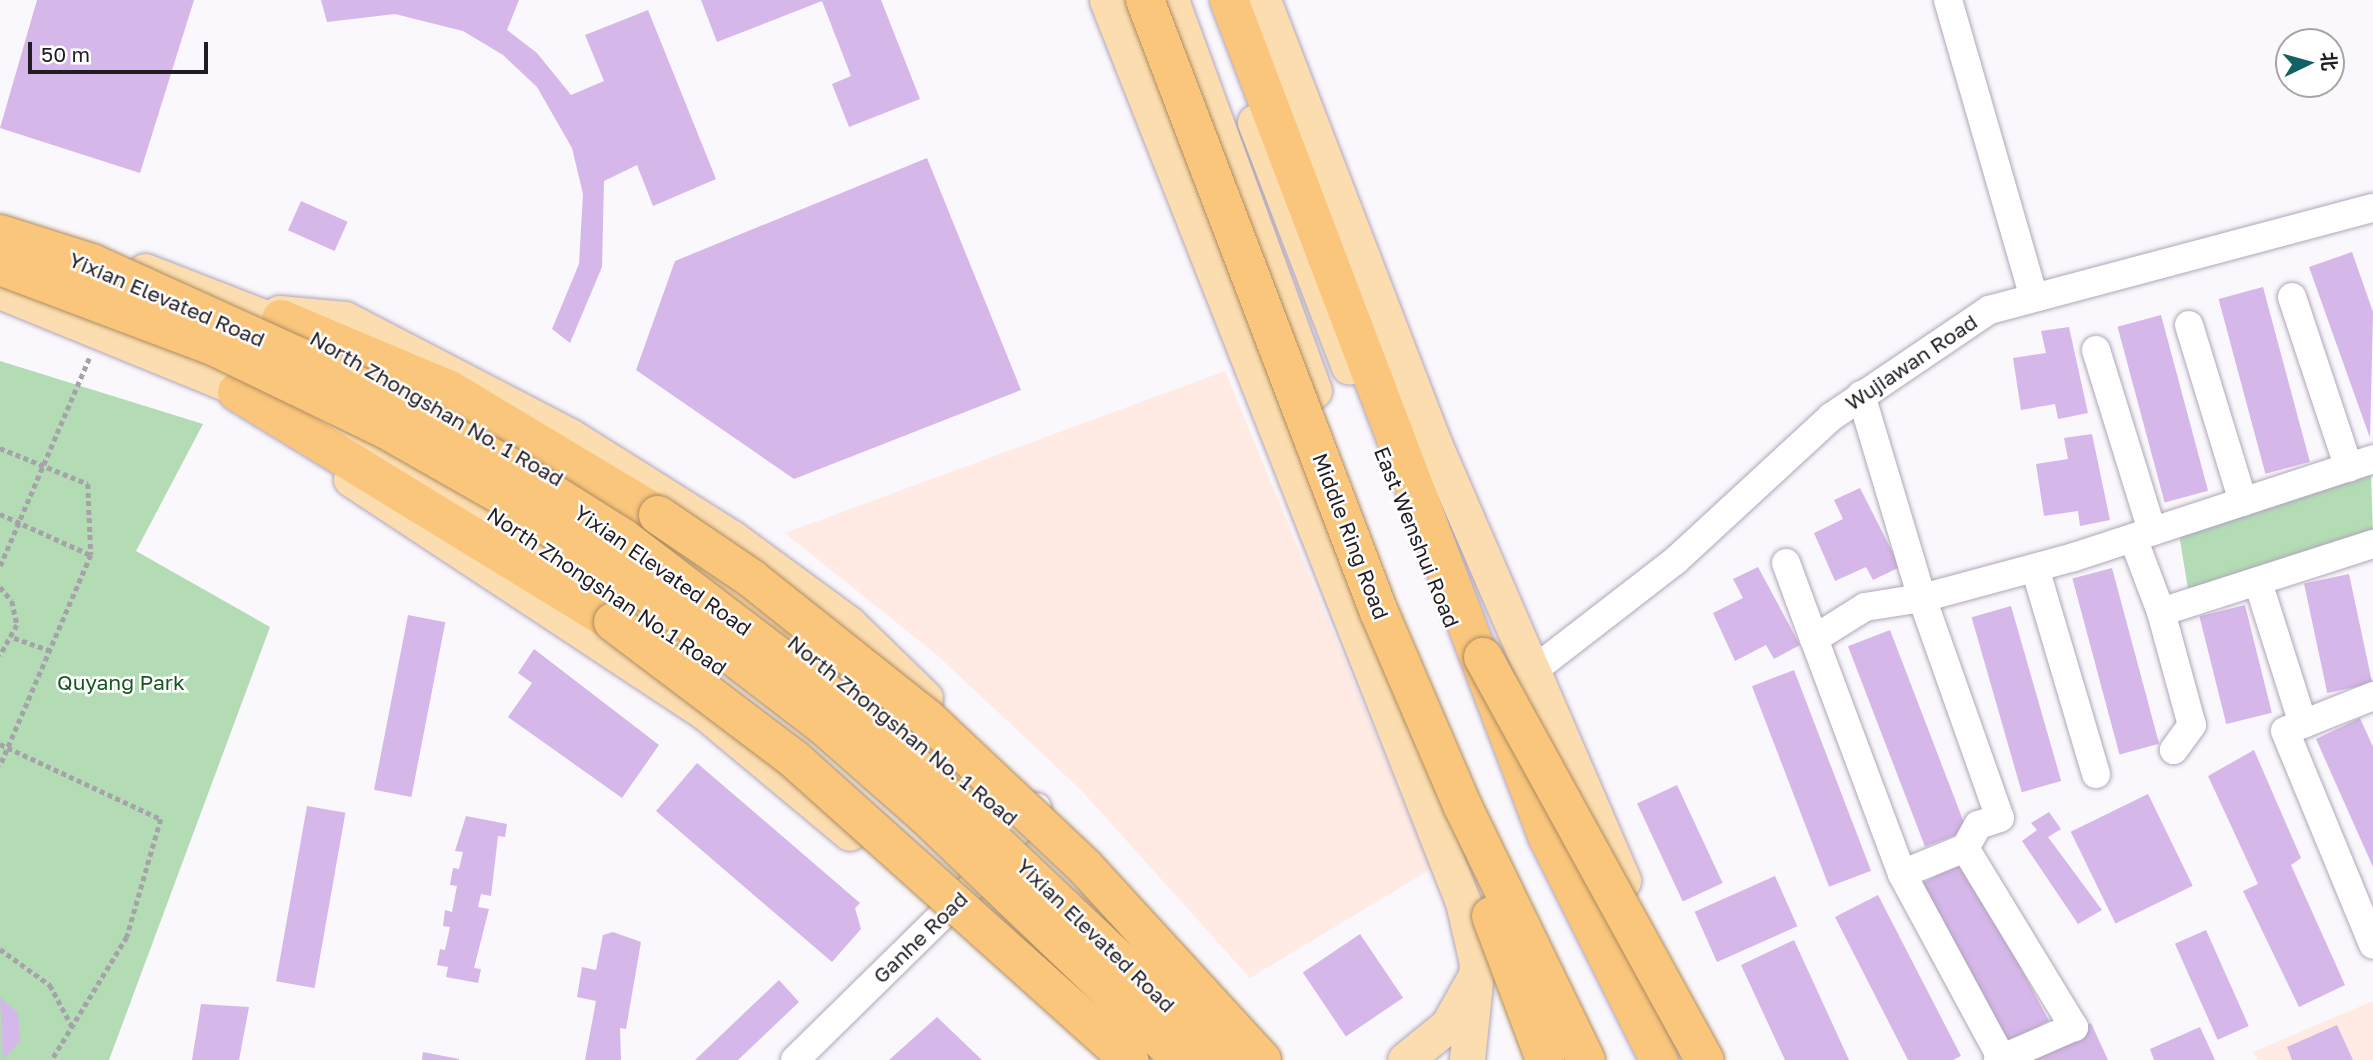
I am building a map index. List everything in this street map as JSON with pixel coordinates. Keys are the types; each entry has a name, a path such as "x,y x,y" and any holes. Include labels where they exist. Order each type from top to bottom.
{"highway":[{"name":"Middle Ring Road","path":"1145,0 1379,612 1462,807 1586,1060"},
{"path":"1229,0 1483,657 1547,836 1658,1060"},
{"name":"Yixian Elevated Road","path":"0,234 92,263 334,373 512,468 623,538 883,736 1225,1060"},
{"name":"Yixian Elevated Road","path":"0,266 215,347 385,429 506,498 666,605 825,727 926,816 1181,1060"},
{"path":"270,315 450,390 658,515 762,587 928,719 1085,867 1273,1058"},
{"path":"237,392 613,622 793,758 1129,1060"},
{"path":"1379,612 1545,1060"},
{"path":"1483,657 1703,1060"}],"main road":[{"name":"East Wenshui Road","path":"1107,0 1463,902 1476,967"},
{"name":"East Wenshui Road","path":"1171,0 1472,797 1485,876 1467,1060"},
{"name":"East Wenshui Road","path":"1210,0 1446,611 1573,904 1623,1008 1658,1060"},
{"path":"1264,0 1433,441 1530,673 1703,1060"},
{"path":"1228,310 1246,203"},
{"name":"North Zhongshan No. 1 Road","path":"0,220 270,315 567,482 765,617 1028,816"},
{"name":"North Zhongshan No.1 Road","path":"0,291 101,330 237,392 356,436 464,493 685,639 847,766 1154,1060"},
{"path":"270,315 345,319 478,383 649,484 849,624 1028,816 1077,878 1273,1058"},
{"path":"237,392 394,511 706,713 945,912 1020,932"},
{"path":"1405,1060 1448,1025 1476,967"}],"street":[{"path":"1948,0 2033,295"},
{"name":"Wujiawan Road","path":"1530,673 1675,561 1861,395 1989,310 2033,295 2373,208"},
{"path":"1814,639 1865,607 1922,598 2035,568 2361,463 2292,297"},
{"path":"2189,325 2243,502"},
{"path":"2096,350 2192,725 2174,750"},
{"path":"1861,395 1922,598 2000,818 1978,825 1965,848 1902,874"},
{"path":"2161,612 2373,544"},
{"path":"1786,563 1902,874 2000,1059 2074,1027 1965,848"},
{"path":"2035,568 2096,774"},
{"path":"2258,582 2303,724"},
{"path":"2373,696 2285,731 2373,945"},
{"name":"Ganhe Road","path":"795,1060 972,886 1028,816"}],"path":[{"path":"0,566 101,330"},
{"path":"0,447 44,463 88,484 91,555 0,766"},
{"path":"0,514 91,555"},
{"path":"0,587 16,612 14,638 0,656"},
{"path":"14,638 51,651"},
{"path":"0,744 161,819 127,937 74,1030 52,1060"},
{"path":"0,949 50,985 74,1030"}],"shaded area":[{"path":"1225,371 1431,869 1250,978 1081,790 937,655 785,533"},
{"path":"2373,1001 2373,1060 2257,1060 2253,1052"}],"green space":[{"name":"Quyang Park","path":"0,361 203,424 136,551 270,627 109,1060 0,1060"},
{"path":"2371,475 2373,536 2189,595 2179,534"}],"building":[{"path":"37,0 194,0 140,173 0,128"},
{"path":"321,0 519,0 507,30 537,53 571,95 604,81 585,35 648,10 716,179 653,206 637,165 604,181 602,267 570,343 552,329 579,264 583,194 572,148 537,87 503,55 463,31 395,14 327,22"},
{"path":"701,0 881,0 920,99 849,127 832,84 851,76 822,1 717,42"},
{"path":"927,158 1021,390 794,479 636,370 675,261"},
{"path":"301,201 348,222 335,251 288,230"},
{"path":"2352,252 2373,312 2370,438 2309,267"},
{"path":"2263,287 2310,462 2265,474 2219,299"},
{"path":"2161,315 2208,491 2165,502 2118,327"},
{"path":"2069,327 2088,413 2058,419 2055,404 2021,410 2013,358 2046,353 2041,331"},
{"path":"2092,434 2110,520 2080,526 2078,511 2044,516 2036,464 2068,459 2064,438"},
{"path":"1860,488 1900,567 1873,580 1866,567 1835,581 1814,533 1843,519 1834,500"},
{"path":"1758,567 1800,645 1774,659 1766,645 1735,661 1713,613 1743,598 1733,579"},
{"path":"2112,568 2159,744 2120,754 2072,579"},
{"path":"2349,574 2372,684 2327,693 2304,584"},
{"path":"2245,605 2272,713 2226,724 2199,616"},
{"path":"2011,606 2061,781 2022,792 1972,617"},
{"path":"408,615 445,622 411,797 374,790"},
{"path":"1890,630 1967,831 1925,847 1848,646"},
{"path":"534,649 659,745 622,798 508,717 532,683 518,673"},
{"path":"1794,670 1871,871 1829,887 1752,686"},
{"path":"2360,718 2373,747 2373,867 2316,739"},
{"path":"2254,750 2301,858 2291,865 2345,985 2299,1007 2243,891 2258,884 2208,776"},
{"path":"697,763 860,903 855,908 861,929 832,962 656,811"},
{"path":"1677,785 1723,883 1683,901 1637,804"},
{"path":"2148,794 2193,886 2115,923 2071,832"},
{"path":"307,806 345,813 314,988 276,981"},
{"path":"2049,812 2061,829 2048,837 2102,910 2078,924 2022,841 2037,830 2031,823"},
{"path":"466,816 507,824 505,837 498,836 491,896 481,894 478,907 489,909 474,968 481,969 478,983 446,977 448,967 437,965 440,949 445,950 450,927 443,926 445,910 452,912 457,886 450,885 453,868 459,869 463,852 455,851"},
{"path":"1964,861 2049,1021 2006,1044 1921,884"},
{"path":"1775,876 1797,926 1717,962 1695,912"},
{"path":"1878,895 1961,1056 1953,1060 1908,1060 1835,917"},
{"path":"2206,930 2249,1026 2218,1040 2175,944"},
{"path":"613,932 641,942 626,1029 620,1028 621,1060 585,1060 596,1001 577,997 582,967 596,970 603,935"},
{"path":"1360,934 1403,998 1346,1036 1303,973"},
{"path":"1794,940 1849,1060 1785,1060 1741,965"},
{"path":"779,980 799,1002 738,1060 695,1060"},
{"path":"0,997 18,1013 20,1041 3,1060"},
{"path":"201,1004 249,1007 239,1060 192,1060"},
{"path":"937,1017 982,1060 889,1060"},
{"path":"2091,1023 2108,1060 2021,1060 2019,1056"},
{"path":"2337,1025 2353,1060 2292,1060 2287,1047"},
{"path":"2200,1027 2215,1060 2154,1060 2150,1049"},
{"path":"423,1052 459,1059 459,1060 422,1060"}]}
